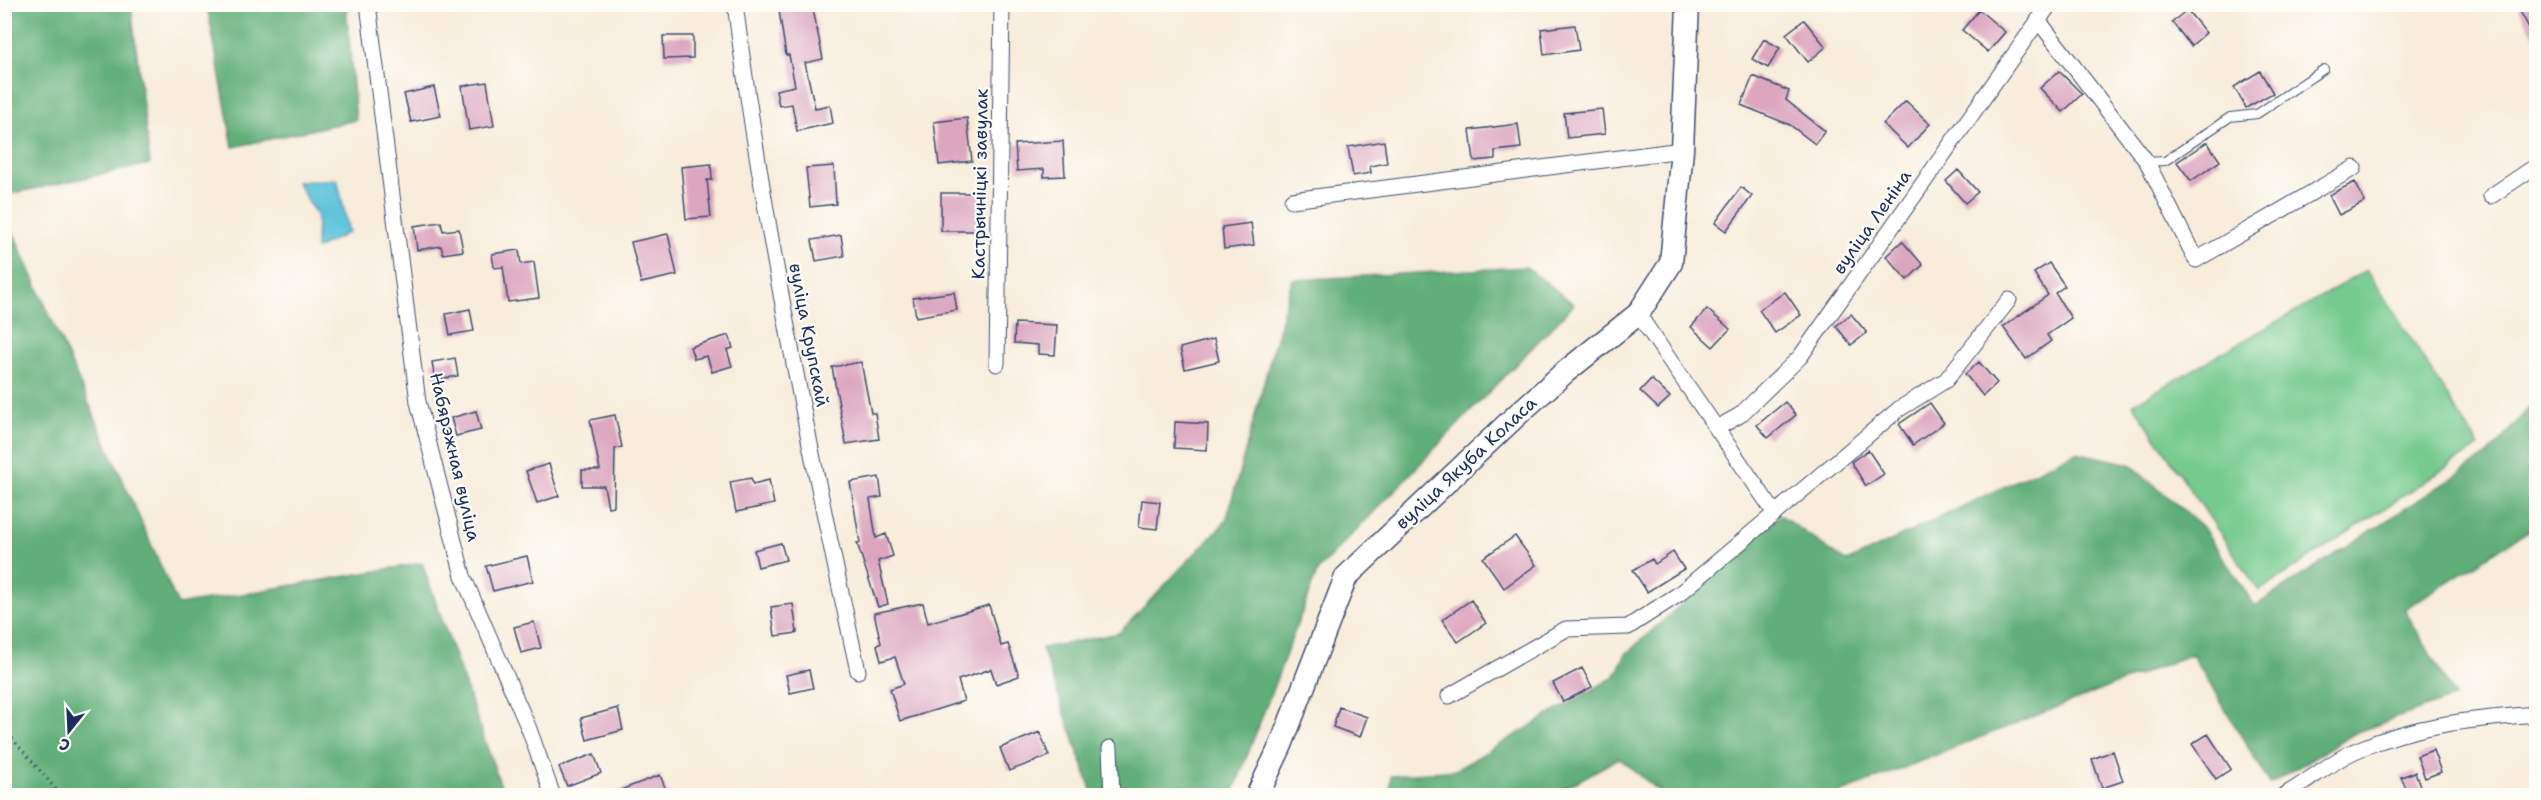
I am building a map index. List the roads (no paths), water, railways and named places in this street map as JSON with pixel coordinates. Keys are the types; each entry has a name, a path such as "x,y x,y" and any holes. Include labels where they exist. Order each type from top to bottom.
{"street":[{"name":"Набярэжная вуліца","path":"368,4 418,402 463,576 529,729 552,795"},
{"name":"вуліца Крупскай","path":"735,4 751,126 786,316 822,505 858,671"},
{"name":"Кастрычніцкі завулак","path":"997,364 1002,4"},
{"name":"вуліца Якуба Коласа","path":"1257,795 1281,745 1346,577 1518,414 1564,373 1638,315 1671,262 1682,150 1688,4"},
{"name":"вуліца Леніна","path":"1718,428 1740,415 1800,357 2050,4"},
{"path":"2038,21 2147,162 2196,260 2354,168"},
{"path":"1292,201 1682,150"},
{"path":"2491,196 2536,166"},
{"path":"1449,696 1566,629 1628,627 1679,594 1899,409 1946,380 2009,300"},
{"path":"1638,315 1774,512"},
{"path":"2283,795 2355,750 2417,728 2486,718 2536,714"},
{"path":"1110,748 1112,795"}],"lane":[{"path":"2147,162 2165,161 2230,117 2257,114 2324,69"}],"water":[{"path":"337,179 349,232 316,249 317,216 297,182"}]}
